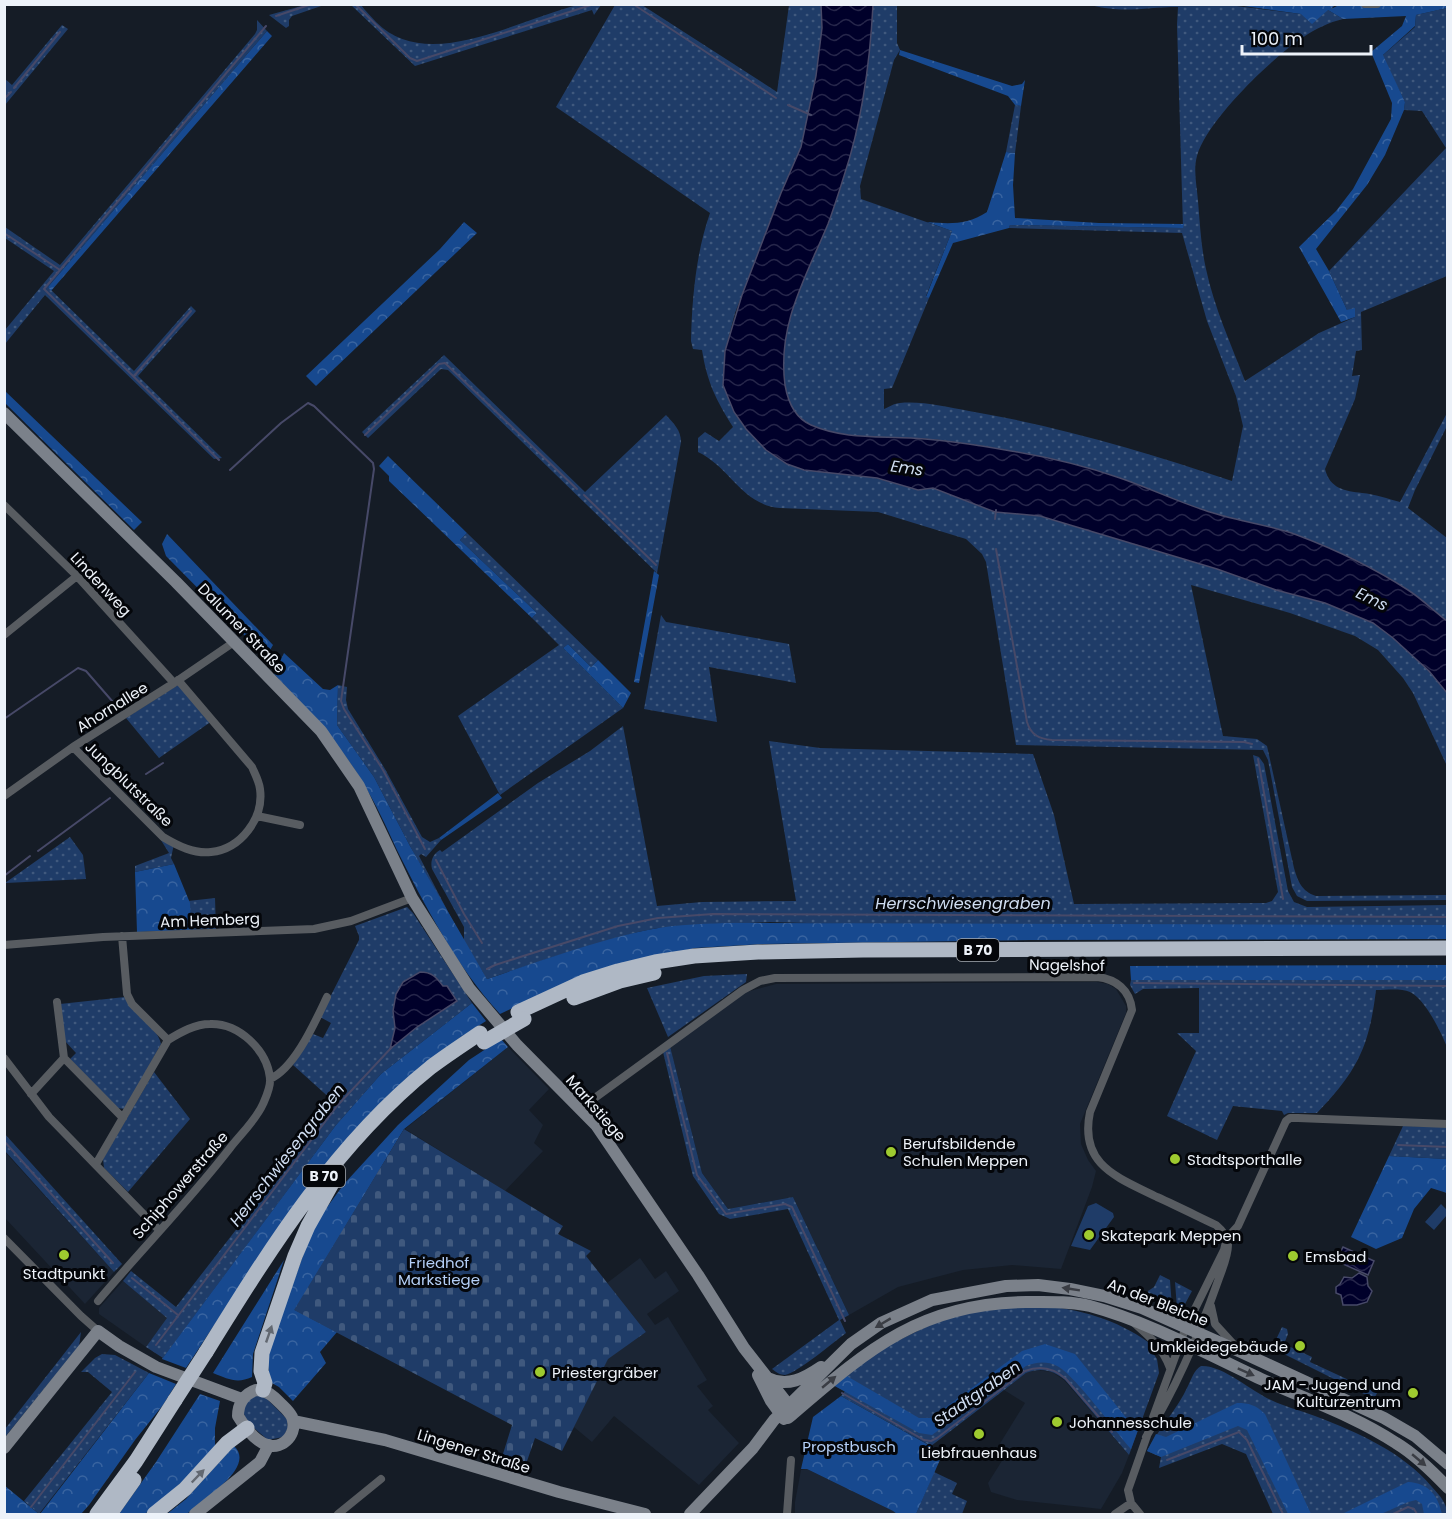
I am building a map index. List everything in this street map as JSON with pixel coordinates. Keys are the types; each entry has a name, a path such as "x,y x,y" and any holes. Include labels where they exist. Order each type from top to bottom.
{"highway":[{"name":"B 70","path":"210,1355 294,1216 338,1160 372,1122 431,1068 583,982 655,962 694,956 758,952 1448,948"},
{"name":"B 70","path":"521,1016 587,992 661,971 755,961 1448,957"},
{"name":"B 70","path":"110,1515 210,1355 304,1218 335,1178 401,1107 482,1038"},
{"path":"263,1390 265,1383 261,1371 262,1353 295,1256 308,1226 335,1178"},
{"name":"B 70","path":"97,1515 179,1402"},
{"path":"154,1515 185,1489 227,1443 247,1428"}],"street":[{"path":"1365,4 1377,4"},
{"name":"Dalumer Straße","path":"4,413 321,731 359,786 412,898"},
{"name":"Lindenweg","path":"5,505 77,576 176,682"},
{"path":"4,635 77,576"},
{"name":"Ahornallee","path":"4,796 73,747 176,682 234,642"},
{"path":"176,682 252,767 260,789 257,816 300,825"},
{"name":"Jungblutstraße","path":"73,747 163,837 184,848 211,852 226,849 237,843 257,816"},
{"name":"Am Hemberg","path":"4,945 76,938 314,928 351,921 412,898"},
{"name":"Markstiege","path":"412,898 473,994 517,1045 581,1108 613,1149 787,1413"},
{"path":"123,936 127,994 132,1004 168,1040"},
{"name":"Nagelshof","path":"581,1108 743,990 760,981 775,978 1097,977 1111,979 1128,995 1132,1010 1090,1112 1088,1142 1098,1162 1112,1176 1216,1225 1227,1238"},
{"path":"96,1164 168,1040 194,1027 210,1023 226,1026 242,1033 255,1046 265,1061 270,1079 280,1074 290,1062 327,997"},
{"path":"57,1002 64,1058 123,1118"},
{"path":"4,1058 49,1117 159,1230"},
{"path":"31,1094 64,1058"},
{"name":"Schiphowerstraße","path":"98,1301 210,1174 262,1107 270,1079"},
{"path":"1140,1515 1131,1503 1129,1482 1170,1369 1186,1327 1224,1250 1227,1238 1238,1226 1284,1125 1290,1118 1448,1124"},
{"path":"1146,1437 1168,1401 1193,1348 1226,1256 1227,1238"},
{"path":"6,1242 98,1331 156,1367 242,1399"},
{"name":"An der Bleiche","path":"787,1413 851,1344 881,1323 932,1299 1005,1286 1038,1286 1070,1289 1104,1296 1186,1327 1384,1418 1415,1436 1448,1464"},
{"name":"An der Bleiche","path":"787,1413 862,1355 891,1336 943,1314 975,1306 1008,1302 1047,1302 1087,1306 1128,1318 1379,1433 1409,1452 1448,1488"},
{"name":"An der Bleiche","path":"1210,1304 1215,1324 1241,1352"},
{"name":"An der Bleiche","path":"1128,1318 1160,1347 1170,1369"},
{"path":"4,1448 98,1331"},
{"path":"765,1376 774,1381 783,1382 799,1379 813,1372 851,1344"},
{"name":"Markstiege","path":"744,1348 765,1376 787,1413"},
{"path":"263,1390 272,1395 288,1411 293,1421 293,1430 288,1440 279,1445 269,1445 260,1441 238,1416 238,1408 242,1399 250,1392 263,1390"},
{"path":"690,1515 787,1413"},
{"name":"Lingener Straße","path":"293,1421 386,1440 559,1492 645,1515"},
{"path":"195,1515 260,1462 269,1445"},
{"path":"787,1515 791,1460"},
{"path":"339,1515 381,1479"},
{"path":"1115,1515 1131,1503"}],"shaded area":[{"name":"Berufsbildende Schulen Meppen","path":"1097,982 1108,984 1116,989 1126,1006 1126,1013 1080,1124 1081,1144 1096,1171 1061,1269 1012,1265 963,1270 898,1287 849,1315 793,1197 728,1209 702,1173 670,1046 746,992 776,984"},
{"path":"508,1047 549,1089 529,1110 543,1125 534,1143 543,1151 505,1191 405,1129"},
{"path":"4,1151 114,1272 85,1304 5,1218"},
{"path":"640,1258 655,1279 666,1271 679,1291 647,1314 655,1325 668,1317 707,1380 697,1386 713,1406 708,1410 739,1443 699,1485 614,1416 592,1442 574,1427 608,1358 646,1332 607,1283"},
{"path":"123,1281 168,1318 146,1347 99,1314 99,1308"},
{"name":"Johannesschule","path":"1036,1370 1052,1372 1064,1380 1129,1455 1122,1473 1101,1509 1017,1500 991,1492 988,1483 1005,1456 996,1450 1025,1403 1004,1390 1026,1373"},
{"path":"807,1469 897,1514 795,1514 801,1470"}],"green space":[{"path":"1229,4 1335,5 1331,9 1341,4 1447,5 1447,8 1416,15 1415,26 1383,55 1405,102 1404,110 1385,155 1367,185 1316,249 1347,310 1355,308 1355,317 1341,322 1299,247 1336,211 1353,189 1391,119 1392,103 1371,52 1402,26 1406,16 1343,19 1328,10 1312,24 1301,14"},
{"path":"305,5 324,5 292,16 286,28 269,15"},
{"path":"351,5 361,5 376,22 397,37 421,43 447,43 502,30 578,5 601,5 594,15 592,10 415,66"},
{"path":"615,5 642,5 777,92 789,5 821,5 822,28 816,76 801,147 735,313 725,351 723,385 868,476 918,490 933,488 995,512 1040,516 1073,525 1217,569 1276,590 1325,603 1373,623 1429,671 1447,693 1447,766 1413,693 1378,650 1355,636 1290,613 1191,585 1223,736 1257,739 1267,746 1294,868 1304,888 1316,896 1447,895 1447,900 1307,901 1297,896 1292,887 1268,760 1263,750 1016,745 986,562 982,554 966,539 878,512 780,508 767,505 746,493 719,467 698,452 698,438 705,432 719,441 733,427 713,390 702,350 693,349 691,341 696,276 701,244 710,213 556,107"},
{"path":"873,5 897,5 897,43 900,50 894,60 860,186 861,199 952,231 926,296 929,298 892,388 884,389 884,409 898,403 917,403 1036,424 1102,441 1232,481 1243,426 1236,396 1207,321 1182,233 1009,228 1010,225 1183,228 1178,7 1124,10 1091,5 1229,5 1301,14 1328,10 1343,19 1309,34 1260,73 1215,123 1197,156 1195,167 1206,269 1218,311 1245,381 1319,333 1355,317 1347,310 1329,271 1446,148 1422,111 1404,110 1405,102 1382,56 1415,27 1416,15 1447,8 1447,276 1361,312 1362,350 1356,351 1352,376 1360,375 1355,399 1325,469 1330,481 1339,488 1400,502 1447,413 1447,426 1408,508 1447,538 1447,621 1418,597 1395,582 1325,546 1286,531 1204,510 1131,482 1053,459 936,440 835,433 805,422 797,414 790,403 785,385 785,342 795,302 828,224 856,135 870,48"},
{"path":"257,20 267,31 48,287 134,371 191,306 196,311 138,376 222,458 214,459 45,295 5,344 5,330 54,271 5,238 5,227 60,265 255,34"},
{"path":"62,25 68,29 5,105 5,79 12,85"},
{"path":"267,31 272,36 51,291 48,287"},
{"path":"900,50 1012,86 1022,84 1025,80 1021,106 1015,105 1008,96 899,55"},
{"path":"1015,105 1021,106 1015,153 1006,152"},
{"path":"1006,152 1015,153 1013,185 1015,218 1099,223 1184,224 1183,228 1010,225 1009,228 953,243 929,298 926,297 952,231 927,222 958,223 987,212"},
{"path":"464,222 477,233 316,386 306,376 440,249"},
{"path":"444,355 585,492 666,415 678,431 681,442 657,573 448,370 441,369 368,438 362,432"},
{"path":"5,391 142,522 134,530 5,403"},
{"path":"388,456 467,533 460,540 537,613 532,618 389,481 389,476 379,466"},
{"path":"467,533 598,660 591,667 568,644 563,648 623,708 500,795 458,716 559,645 532,618 537,613 460,540"},
{"path":"167,534 273,645 266,657 166,556 162,544"},
{"path":"654,571 659,575 639,683 634,682"},
{"path":"661,615 666,622 789,644 796,683 709,667 717,722 644,709"},
{"path":"568,644 591,667 598,660 631,693 623,708 563,648"},
{"path":"284,653 323,689 330,690 338,685 337,725 374,777 410,846 487,979 638,932 682,925 726,923 1447,925 1447,939 1030,940 763,944 695,948 631,963 560,985 500,1014 469,976 442,935 354,768 322,726 274,674"},
{"path":"181,683 212,721 159,758 126,718"},
{"path":"338,685 347,687 348,709 385,769 422,837 430,842 439,838 441,840 426,857 421,854 419,856 458,931 374,777 337,725"},
{"path":"623,726 657,906 702,902 796,901 769,741 820,748 1033,754 1054,815 1074,904 1266,903 1272,901 1278,892 1253,755 1259,757 1264,764 1288,891 1294,902 1307,907 1447,905 1447,925 883,925 770,922 658,928 553,957 487,979 464,941 464,927 432,869 431,863 434,856 538,783 590,751"},
{"path":"498,793 502,798 441,840 439,838"},
{"path":"154,829 174,844 171,858 174,864 135,872 135,866 169,853"},
{"path":"70,837 83,855 86,879 5,883"},
{"path":"174,864 190,903 191,930 137,932 135,872"},
{"path":"215,898 216,929 191,930 188,901"},
{"path":"407,907 472,1003 381,1074 336,1125 163,1358 146,1347 167,1318 123,1281 131,1271 176,1307 270,1186 299,1141 333,1101 293,1065 313,1034 323,1038 331,1023 320,1017 359,940 355,926"},
{"path":"1447,965 1447,980 1131,980 1130,966"},
{"path":"747,974 746,982 668,1037 647,988 704,976"},
{"path":"1131,980 1447,980 1447,1047 1432,1016 1416,996 1402,990 1376,990 1369,1028 1359,1058 1342,1084 1317,1113 1284,1115 1282,1111 1233,1106 1217,1140 1167,1116 1196,1051 1177,1033 1199,1033 1199,988 1143,989 1135,994 1130,985"},
{"path":"125,997 133,1010 155,1032 161,1044 125,1109 117,1108 70,1059 76,1053 64,1040 60,1004"},
{"path":"472,1003 486,1021 434,1058 243,1281 186,1368 162,1359 336,1125 381,1074"},
{"path":"501,1039 508,1047 404,1129 295,1310 337,1332 320,1352 326,1363 293,1401 279,1387 270,1382 267,1356 314,1225 344,1184 398,1125 469,1060"},
{"path":"670,1046 702,1173 728,1209 793,1197 849,1315 840,1320 846,1333 791,1373 780,1374 772,1369 839,1320 788,1209 730,1219 719,1214 693,1176 663,1052"},
{"path":"154,1072 190,1119 128,1192 104,1168 103,1159"},
{"path":"1403,1126 1447,1127 1447,1159 1389,1156"},
{"name":"Friedhof Markstiege","path":"404,1129 563,1226 558,1234 591,1251 586,1256 646,1332 608,1359 562,1451 535,1438 526,1464 502,1457 512,1425 294,1310"},
{"path":"4,1133 122,1264 114,1272 5,1151"},
{"path":"1389,1156 1447,1159 1447,1193 1431,1188 1414,1209 1402,1238 1376,1249 1351,1237"},
{"name":"Skatepark Meppen","path":"1096,1203 1113,1213 1114,1217 1090,1250 1071,1246 1088,1206"},
{"path":"1441,1204 1447,1210 1447,1215 1434,1230 1425,1222"},
{"path":"284,1260 253,1354 252,1377 237,1380 213,1373"},
{"path":"1160,1275 1170,1280 1172,1308 1148,1298 1148,1291 1154,1287"},
{"path":"1175,1282 1192,1291 1185,1304 1177,1308"},
{"path":"1047,1306 1104,1319 1143,1338 1155,1347 1151,1350 1157,1359 1159,1373 1129,1455 1065,1380 1047,1370 1026,1373 931,1446 841,1396 845,1391 833,1385 877,1351 944,1318 992,1308"},
{"path":"1282,1327 1287,1329 1288,1334 1284,1344 1312,1357 1310,1362 1377,1393 1374,1399 1272,1348"},
{"path":"81,1332 79,1346 5,1437 5,1429"},
{"path":"1045,1344 1075,1354 1128,1420 1139,1427 1131,1449 1073,1380 1057,1366 1049,1363 1026,1366 932,1435 919,1433 833,1385 845,1375 919,1418 931,1418 1022,1351"},
{"path":"102,1354 115,1355 149,1373 39,1514 24,1501 112,1392 88,1372 81,1372"},
{"path":"1201,1366 1218,1370 1271,1400 1331,1422 1393,1453 1435,1490 1446,1506 1447,1514 1273,1514 1246,1454 1222,1444 1159,1468 1161,1457 1147,1451 1184,1395 1195,1372"},
{"path":"149,1373 176,1384 89,1505 81,1514 40,1514"},
{"path":"200,1394 220,1401 215,1428 215,1448 200,1466 148,1512 119,1514 156,1462"},
{"path":"259,1395 266,1398 287,1419 288,1428 283,1437 268,1440 246,1421 243,1410 249,1398"},
{"name":"Propstbusch","path":"841,1396 943,1453 916,1514 897,1514 807,1469 801,1469 813,1417"},
{"path":"1237,1403 1252,1405 1265,1414 1311,1514 1288,1514 1247,1430 1238,1426 1161,1457 1147,1451 1156,1434 1166,1437"},
{"path":"234,1446 239,1453 239,1461 230,1477 188,1513 167,1514 186,1499"},
{"path":"934,1472 957,1483 952,1494 967,1501 962,1514 916,1514"},
{"path":"1408,1482 1427,1488 1435,1496 1442,1514 1424,1514 1422,1504 1416,1500 1381,1514 1342,1514"},
{"path":"4,1485 39,1514 5,1514"}],"water":[{"name":"Ems","path":"821,5 873,5 870,48 856,135 828,224 795,302 785,342 785,385 790,403 797,414 811,425 835,433 961,443 1066,462 1120,478 1215,514 1286,531 1325,546 1395,582 1418,597 1447,621 1447,693 1429,671 1373,623 1325,603 1276,590 1217,569 1040,516 995,512 933,488 918,490 877,478 804,470 787,464 766,450 746,429 734,412 723,385 725,351 742,295 801,147 816,76 822,28"},
{"path":"420,972 431,974 443,986 447,986 457,1001 417,1027 390,1049 395,1028 393,1011 396,994 403,982"},
{"path":"1343,1247 1374,1261 1368,1275 1336,1261"},
{"path":"1359,1273 1367,1277 1368,1286 1372,1291 1367,1302 1343,1305 1341,1295 1336,1293 1336,1287 1344,1277 1352,1278"}],"waterway":[{"path":"276,16 312,4"},
{"path":"355,4 410,58 417,61 594,4"},
{"path":"633,4 776,98"},
{"path":"60,270 266,26"},
{"path":"14,88 60,32"},
{"path":"4,99 11,92"},
{"path":"788,105 811,115"},
{"path":"4,233 60,270 44,289 219,460"},
{"path":"134,376 191,311"},
{"path":"365,435 439,364 445,363 577,489"},
{"path":"230,470 281,423 308,403 314,406 373,463 341,701 383,770 425,849"},
{"path":"584,495 656,565"},
{"path":"995,519 996,510"},
{"path":"996,549 1027,722 1036,736 1052,740 1244,742 1252,744"},
{"path":"4,719 78,668 86,671 119,709"},
{"path":"1258,759 1283,899"},
{"path":"146,774 163,763"},
{"path":"38,851 110,798"},
{"path":"4,876 30,856"},
{"path":"436,860 482,943"},
{"name":"Herrschwiesengraben","path":"487,969 618,926 658,918 713,914 1448,917"},
{"path":"1134,983 1448,986"},
{"name":"Herrschwiesengraben","path":"156,1345 337,1106 392,1047"},
{"path":"667,1053 697,1175 726,1214 785,1204 792,1207 845,1321"},
{"path":"4,1141 113,1263"},
{"path":"1398,1145 1448,1147"},
{"path":"132,1278 178,1315"},
{"name":"Stadtgraben","path":"842,1393 924,1440 931,1441 1025,1371 1036,1368 1047,1369 1057,1372 1066,1379 1112,1432"},
{"path":"31,1507 135,1372"},
{"name":"Stadtgraben","path":"1167,1460 1239,1432 1247,1440 1283,1514"},
{"name":"Stadtgraben","path":"1393,1514 1408,1507 1414,1509 1417,1514"}],"place":[{"name":"Berufsbildende Schulen Meppen","path":"891,1152"},
{"name":"Stadtsporthalle","path":"1175,1159"},
{"name":"Skatepark Meppen","path":"1089,1235"},
{"name":"Stadtpunkt","path":"64,1255"},
{"name":"Emsbad","path":"1293,1256"},
{"name":"Umkleidegebäude","path":"1300,1346"},
{"name":"Priestergräber","path":"540,1372"},
{"name":"JAM - Jugend und Kulturzentrum","path":"1413,1393"},
{"name":"Johannesschule","path":"1057,1422"},
{"name":"Liebfrauenhaus","path":"979,1434"}]}
